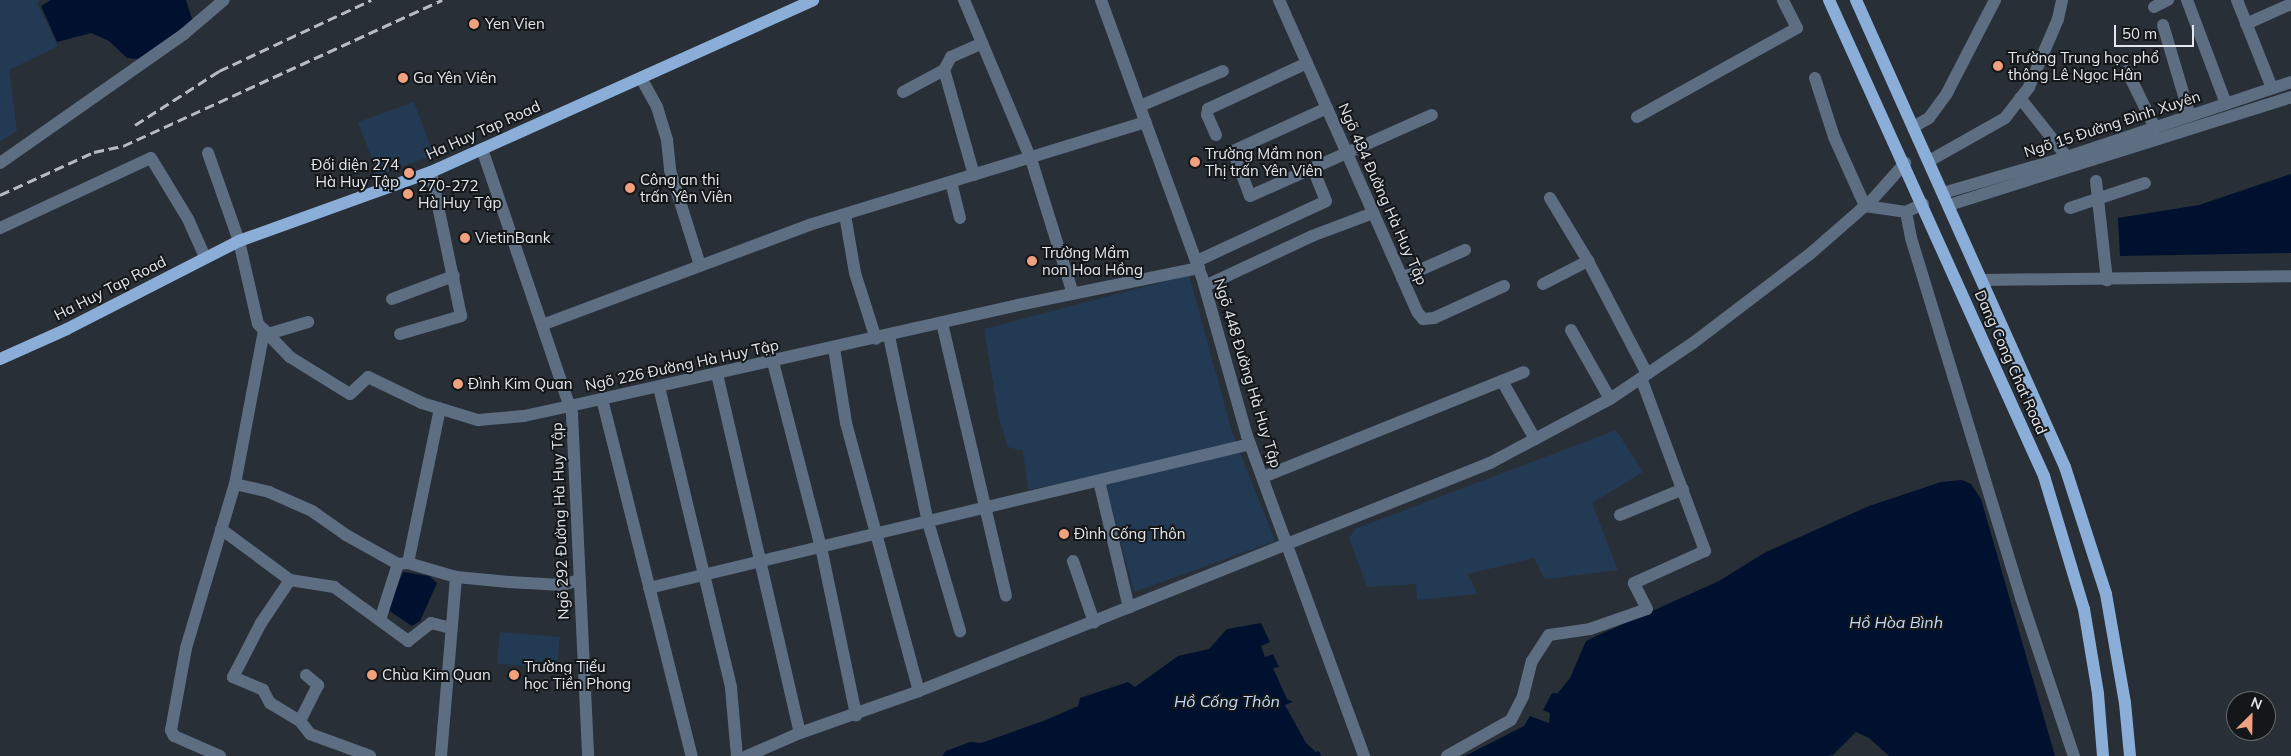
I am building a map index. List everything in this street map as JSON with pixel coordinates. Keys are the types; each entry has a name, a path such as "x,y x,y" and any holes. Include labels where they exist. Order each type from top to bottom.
{"main road":[{"name":"Ha Huy Tap Road","path":"0,359 67,329 239,241 431,172 814,0"},
{"name":"Dang Cong Chat Road","path":"1829,0 1905,163 2044,476 2073,566 2093,653 2103,756"},
{"name":"Dang Cong Chat Road","path":"1856,0 2065,467 2106,594 2119,658 2130,756"},
{"path":"1887,125 1908,114"},
{"path":"1961,289 1982,280"}],"street":[{"path":"0,163 184,34 224,0"},
{"path":"964,0 1031,159 1073,294"},
{"name":"Ngõ 448 Đường Hà Huy Tập","path":"1100,0 1198,265 1250,444 1289,545 1364,756"},
{"name":"Ngõ 484 Đường Hà Huy Tập","path":"1279,0 1402,278 1423,319 1434,318 1504,286"},
{"path":"1637,116 1797,28 1783,0"},
{"path":"1913,127 1930,118 1946,93 1995,0"},
{"path":"1928,161 2004,118 2029,87 2058,19 2062,0"},
{"path":"2154,7 2168,0"},
{"path":"2187,0 2226,104"},
{"path":"2237,0 2272,88"},
{"path":"2246,24 2291,4"},
{"path":"2163,25 2190,116"},
{"path":"903,92 944,70 951,57 982,43"},
{"path":"1216,135 1207,115 1208,109 1307,63"},
{"path":"944,70 974,175"},
{"path":"1140,106 1223,71"},
{"path":"2127,71 2155,128"},
{"path":"641,78 657,107 667,140 670,170 700,265"},
{"path":"1815,78 1834,137 1865,206"},
{"name":"Ngõ 15 Đường Đình Xuyên","path":"1943,192 2067,157 2155,128 2179,127 2190,116 2291,82"},
{"path":"2020,98 2067,157"},
{"name":"Ngõ 15 Đường Đình Xuyên","path":"1949,205 2179,127 2291,98"},
{"path":"1327,108 1233,151 1250,196 1347,155 1432,115"},
{"path":"542,325 700,265 845,215 1146,122"},
{"name":"Ngõ 292 Đường Hà Huy Tập","path":"482,149 570,406 588,756"},
{"name":"Ngõ 226 Đường Hà Huy Tập","path":"208,154 239,241 258,324 290,357 350,394 368,377 440,408 478,420 524,416 659,387 883,338 1198,265 1326,201 1313,169"},
{"path":"0,228 152,158 171,189 205,257"},
{"path":"747,756 800,733 919,691 1094,622 1490,463 1610,399 1644,376 1810,254 1865,206 1905,163"},
{"path":"400,334 461,316 431,172"},
{"path":"2096,181 2107,280"},
{"path":"951,182 960,218"},
{"path":"2070,208 2098,196 2145,183"},
{"path":"1447,756 1511,720 1523,696 1532,660 1548,635 1590,629 1647,610 1634,582 1705,551 1644,376 1588,261 1550,198"},
{"path":"1865,206 1906,212 1923,204"},
{"path":"1906,212 1910,238 2021,598 2074,756"},
{"path":"1205,286 1312,236 1373,213"},
{"path":"845,215 855,272 883,338 928,522 960,631"},
{"path":"1402,278 1465,250"},
{"path":"1543,284 1588,261"},
{"path":"392,299 454,276"},
{"path":"1982,280 2107,280 2291,276"},
{"path":"220,756 174,736 171,730 186,648 235,484 266,332 308,322"},
{"path":"942,323 1006,596"},
{"path":"1571,330 1610,399"},
{"path":"834,348 846,423 919,691"},
{"path":"773,362 821,547 856,714"},
{"path":"1263,477 1524,372"},
{"path":"717,374 800,733"},
{"path":"1502,381 1536,439"},
{"path":"659,387 732,688 737,756"},
{"path":"602,399 692,756"},
{"path":"380,620 403,564 440,408"},
{"path":"649,588 705,576 760,560 986,509 1250,444"},
{"path":"1099,481 1129,608"},
{"path":"235,484 269,492 312,510 346,535 403,564 456,578 562,585 579,580"},
{"path":"1620,515 1683,489"},
{"path":"221,529 290,580 334,587 408,640 431,622 451,628"},
{"path":"1073,561 1094,622"},
{"path":"441,756 456,578"},
{"path":"290,580 261,623 233,677 263,690 270,703 300,721 310,734 353,754 370,756"},
{"path":"300,721 318,685 306,675"}],"shaded area":[{"path":"0,0 41,0 37,3 58,46 9,70 17,131 0,141"},
{"path":"414,102 434,155 378,175 358,122"},
{"path":"1189,275 1232,432 1275,541 1134,592 1103,474 1028,490 1023,451 1008,447 999,418 984,329"},
{"path":"1616,430 1643,472 1592,503 1618,570 1545,579 1534,558 1468,574 1477,594 1417,600 1416,584 1367,587 1349,538 1355,529"},
{"path":"500,632 560,637 557,668 497,664"}],"water":[{"path":"51,0 186,0 194,25 139,59 127,58 109,41 91,33 57,42 41,6"},
{"path":"2291,174 2291,253 2120,256 2118,218 2199,205"},
{"name":"Hồ Hòa Bình","path":"1962,480 1971,484 1981,499 2055,756 1889,756 1869,738 1856,732 1833,755 1827,756 1465,756 1524,726 1530,716 1549,723 1550,713 1543,710 1552,693 1558,693 1570,678 1586,641 1719,581 1764,553 1869,506 1941,482"},
{"path":"403,572 429,576 437,583 420,621 412,626 388,610"},
{"name":"Hồ Cống Thôn","path":"1261,623 1270,642 1261,646 1265,657 1273,654 1279,667 1273,668 1287,699 1293,702 1285,705 1306,743 1316,752 1319,751 1321,756 942,756 946,751 970,742 981,743 1046,720 1078,706 1080,698 1128,682 1135,687 1178,656 1209,649 1227,629"}],"railway":[{"path":"135,125 219,71 371,0"},
{"path":"0,195 94,152 123,146 442,0"}],"place":[{"name":"Yen Vien","path":"474,24"},
{"name":"Trường Trung học phổ thông Lê Ngọc Hân","path":"1998,66"},
{"name":"Ga Yên Viên","path":"403,78"},
{"name":"Trường Mầm non Thị trấn Yên Viên","path":"1195,162"},
{"name":"Đối diện 274 Hà Huy Tập","path":"409,173"},
{"name":"Công an thị trấn Yên Viên","path":"630,188"},
{"name":"270-272 Hà Huy Tập","path":"408,194"},
{"name":"VietinBank","path":"465,238"},
{"name":"Trường Mầm non Hoa Hồng","path":"1032,261"},
{"name":"Đình Kim Quan","path":"458,384"},
{"name":"Đình Cống Thôn","path":"1064,534"},
{"name":"Chùa Kim Quan","path":"372,675"},
{"name":"Trường Tiểu học Tiền Phong","path":"514,675"}]}
